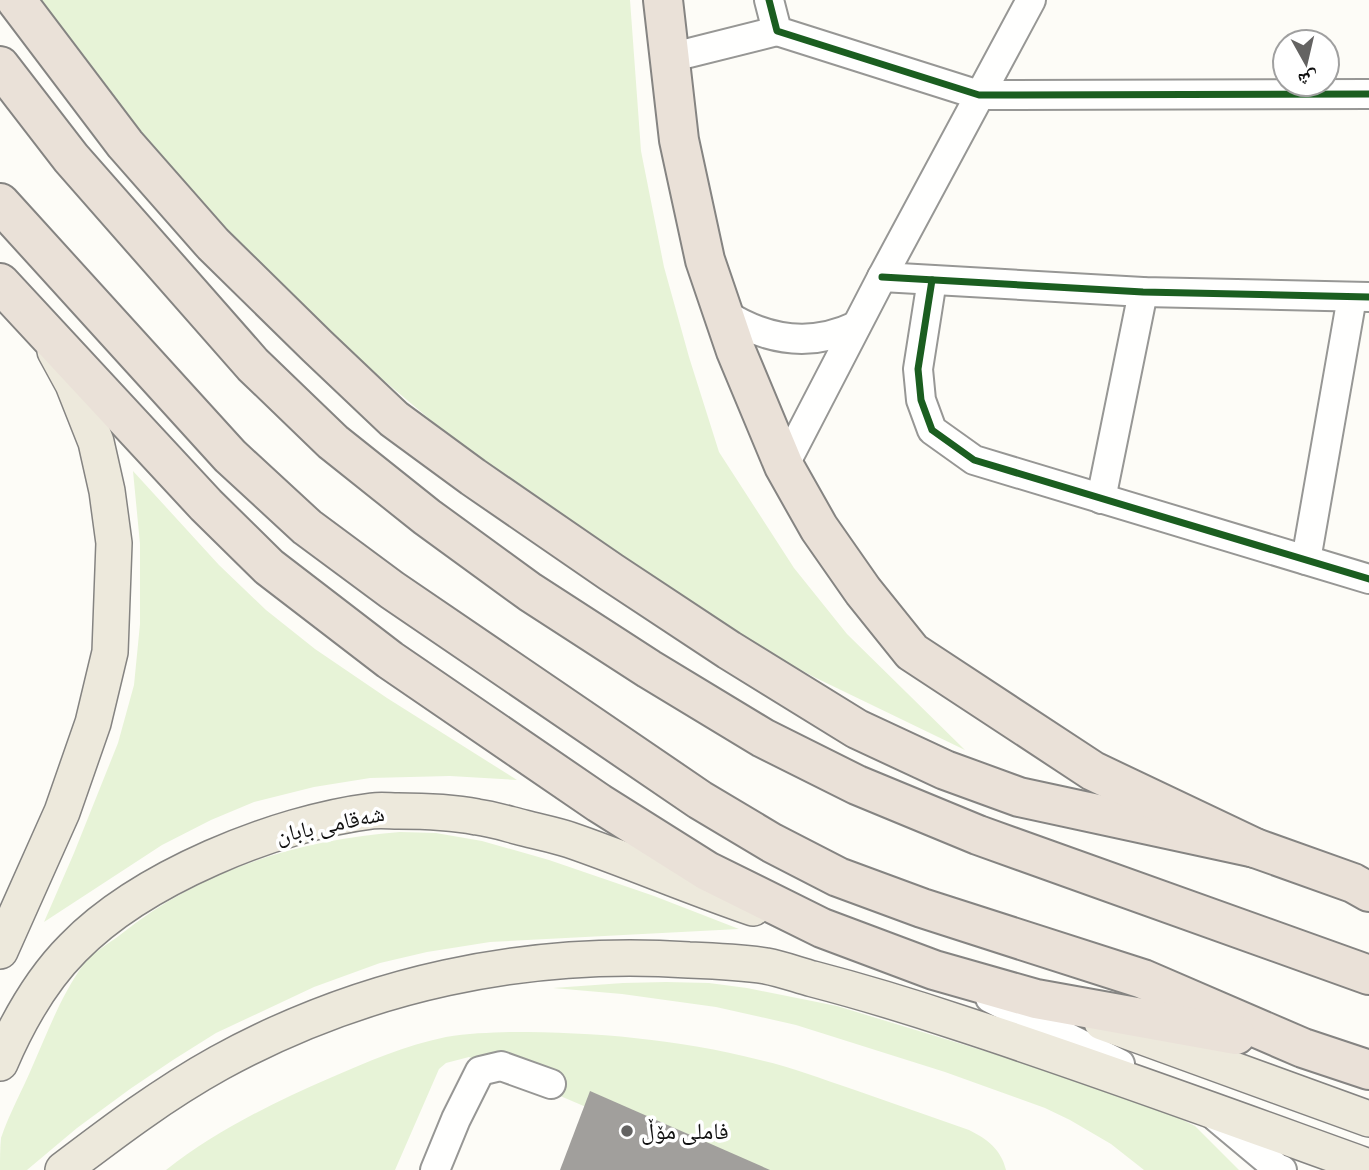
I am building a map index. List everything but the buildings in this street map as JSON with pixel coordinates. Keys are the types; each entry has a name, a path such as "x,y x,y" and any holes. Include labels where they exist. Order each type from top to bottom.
{"highway":[{"path":"16,0 125,144 213,244 317,346 394,419 599,564 729,650 857,729 944,770 1019,797 1255,848"},
{"path":"663,0 679,140 705,260 736,351 784,466 819,528 855,581 912,652 1093,771 1255,848 1364,887"},
{"path":"0,66 71,159 253,365 333,442 427,517 530,592 763,738 857,785 978,835 1369,975"},
{"path":"0,203 230,456 307,527 392,590 700,800 772,843 838,877 922,908 1143,979 1304,1048 1369,1070"},
{"path":"0,283 206,505 269,567 379,652 599,803 707,871 822,928 934,970 1036,999 1304,1048"}],"main road":[{"path":"0,951 62,812 93,723 110,652 114,542 107,491 96,442 73,384 43,330"},
{"name":"شەقامی بابان","path":"0,1063 31,1000 72,949 94,928 145,892 200,863 260,839 314,823 374,810 428,811 480,817 568,839 719,897 822,928"},
{"path":"64,1170 166,1094 218,1063 306,1020 416,984 535,962 587,958 662,958 766,966 883,998 1067,1058 1369,1167"},
{"path":"1036,999 1369,1119"}],"street":[{"path":"769,0 777,31"},
{"path":"784,466 1031,0"},
{"path":"669,58 777,31 979,95 1369,94"},
{"path":"882,277 1143,292 1361,297 1306,560"},
{"path":"932,280 918,369 921,400 932,430 974,460 1369,579"},
{"path":"1101,499 1143,292"},
{"path":"723,313 757,331 794,339 839,335 856,326"},
{"path":"934,970 1205,1108 1282,1170"},
{"path":"435,1170 480,1071 501,1066 551,1084"}],"green space":[{"path":"36,0 630,0 641,151 664,267 719,452 794,568 847,634 965,750 814,677 744,639 556,512 439,427 311,319 191,200"},
{"path":"133,471 219,565 266,610 315,649 387,698 517,780 450,776 370,778 314,787 254,802 162,845 44,922 118,743 134,685 140,624 140,544"},
{"path":"400,832 436,833 482,841 549,860 739,929 490,942 380,963 314,987 216,1033 130,1089 77,1128 27,1170 0,1170 1,1138 8,1120 61,1001 83,965 95,953 151,912 183,893 252,862 324,842"},
{"path":"666,982 709,983 747,988 837,1006 1014,1060 1175,1116 1195,1126 1239,1170 1144,1170 1111,1144 1045,1108 945,1072 796,1025 716,1007 553,988"},
{"path":"511,1032 574,1033 667,1042 783,1066 969,1130 992,1146 1001,1156 1006,1170 734,1170 469,1057 446,1063 439,1069 395,1170 166,1170 245,1119 372,1060 446,1037"}],"cycle path":[{"path":"769,0 777,31 979,95 1369,94"},
{"path":"882,277 1143,292 1369,297"},
{"path":"932,280 918,369 921,400 932,430 974,460 1369,579"}],"place":[{"name":"فاملی مۆڵ","path":"627,1131"}]}
